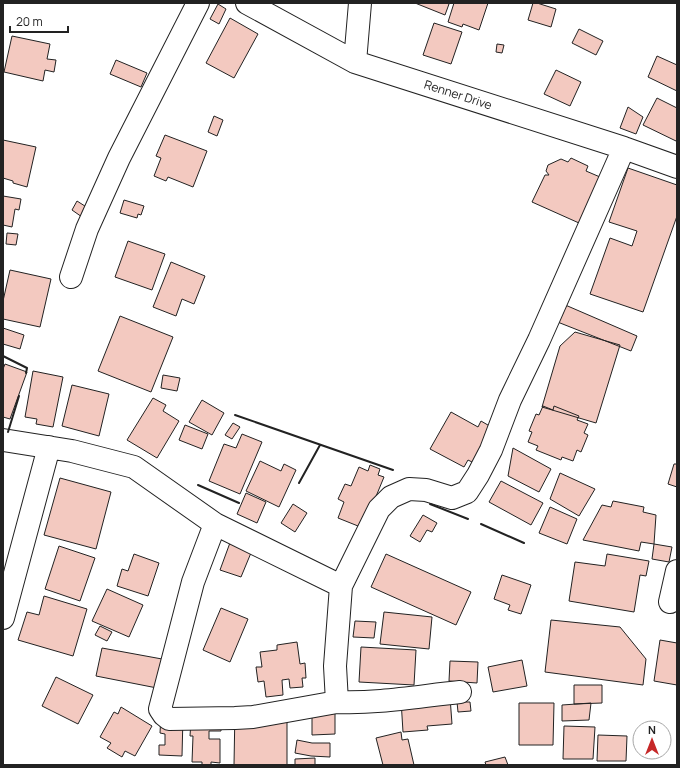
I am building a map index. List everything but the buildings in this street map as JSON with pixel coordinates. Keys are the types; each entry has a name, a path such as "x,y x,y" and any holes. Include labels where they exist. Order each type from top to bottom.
{"street":[{"path":"71,277 87,229 119,158 198,3"},
{"name":"Renner Drive","path":"247,3 355,62 624,148 677,167"},
{"path":"355,62 360,3"},
{"path":"337,702 334,666 341,586 379,509 391,497 409,489 426,490 452,498 467,492 491,450 510,400 542,333 624,148"},
{"path":"3,440 72,451 134,467 215,524 341,586"},
{"path":"3,618 49,447"},
{"path":"215,524 193,582 160,709 164,715 169,718 252,717 337,702 371,702 460,692"},
{"path":"670,602 677,571"}],"wall":[{"path":"3,356 27,368 26,373"},
{"path":"8,432 19,396"},
{"path":"235,415 393,470"},
{"path":"299,483 320,445"},
{"path":"198,485 239,503"},
{"path":"430,504 468,519"},
{"path":"481,524 524,543"}]}
